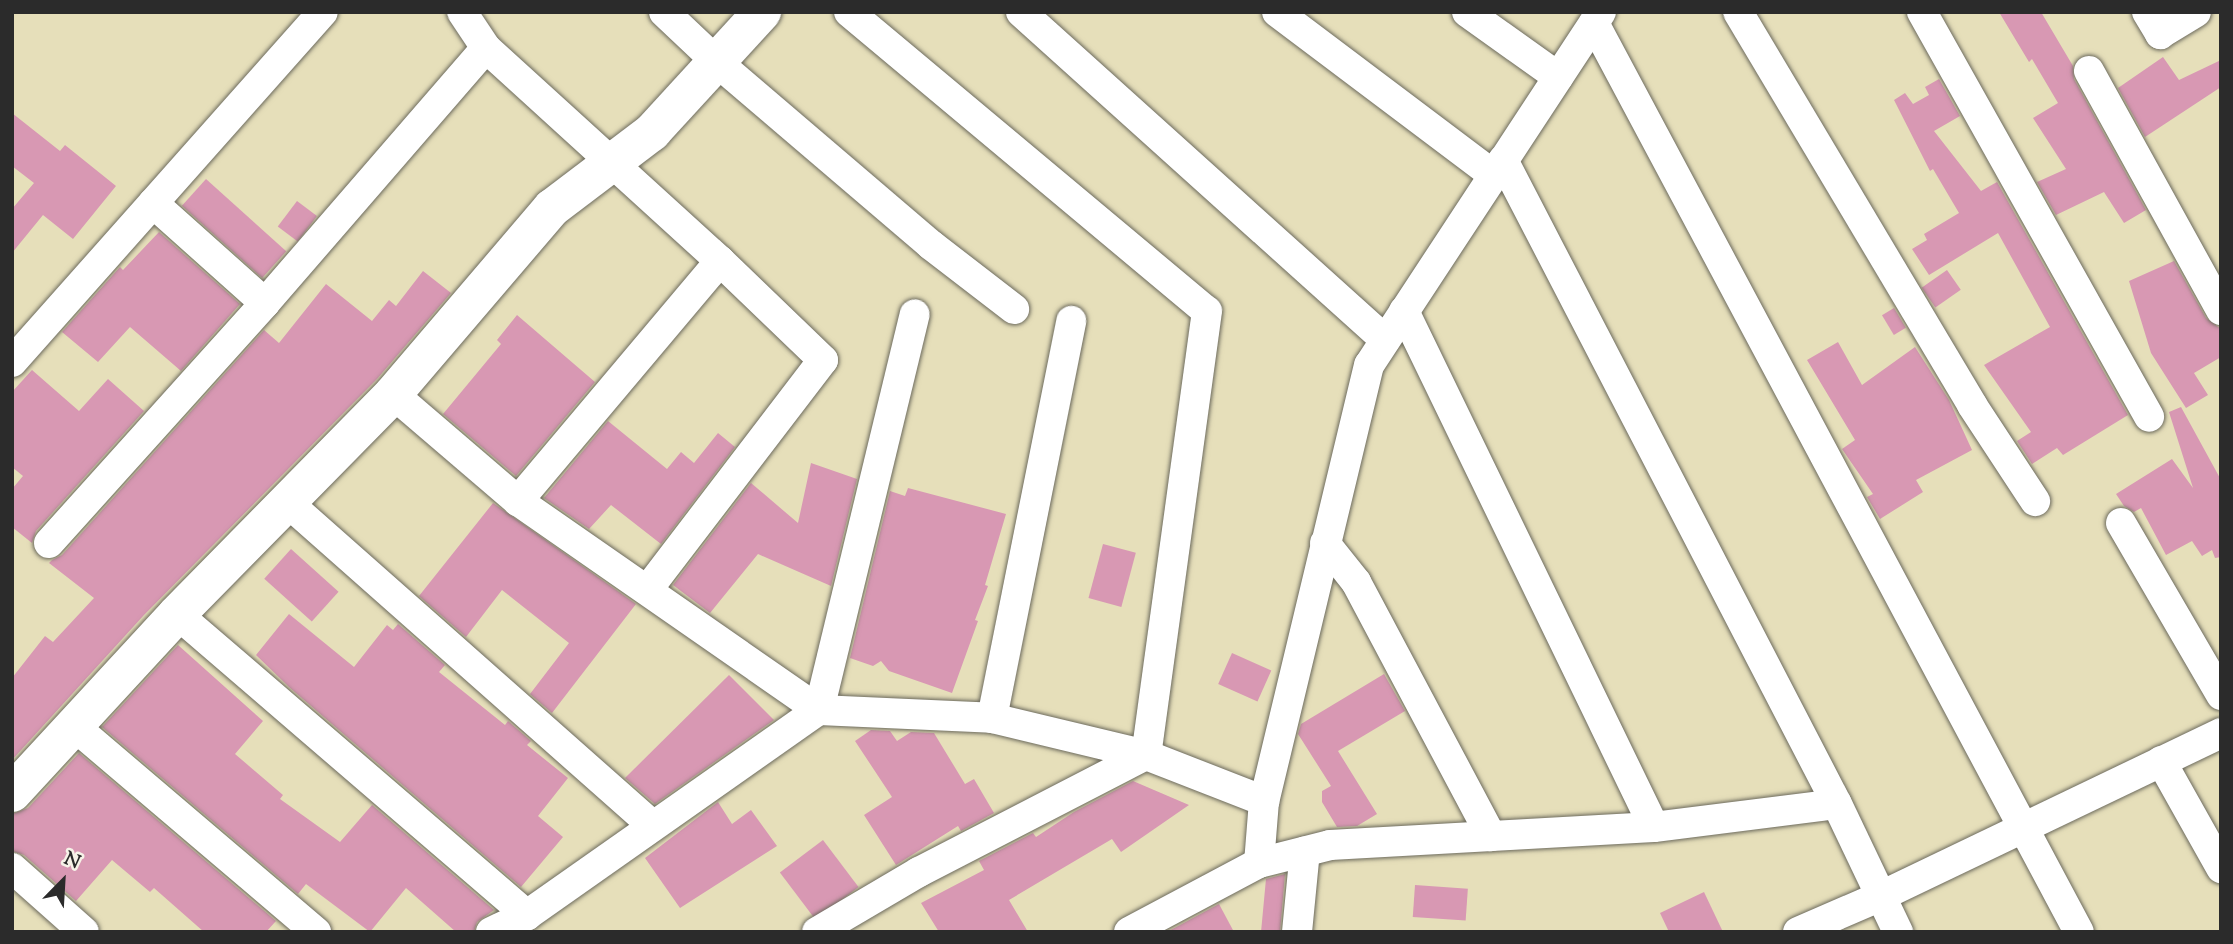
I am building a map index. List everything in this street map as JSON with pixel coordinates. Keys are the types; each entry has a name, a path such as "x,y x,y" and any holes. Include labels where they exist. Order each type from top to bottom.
{"street":[{"path":"12,362 323,12"},
{"path":"462,12 486,48 720,261 823,360 648,589"},
{"path":"664,12 718,63 931,245 1014,309"},
{"path":"12,793 177,614 393,394 552,208 652,132 762,12"},
{"path":"849,12 1207,311 1146,755"},
{"path":"1021,12 1385,340"},
{"path":"1277,12 1498,168 1837,804 1898,932"},
{"path":"1467,12 1558,77"},
{"path":"1738,12 1965,393 2035,501"},
{"path":"1922,12 2149,417"},
{"path":"2147,12 2160,34 2196,12"},
{"path":"1259,863 1264,800 1368,365 1597,18 2078,932"},
{"path":"49,543 265,303 486,48"},
{"path":"2090,71 2221,310"},
{"path":"153,203 265,303"},
{"path":"518,501 720,261"},
{"path":"1404,311 1654,827"},
{"path":"491,932 527,915 819,710 915,314"},
{"path":"992,718 1071,321"},
{"path":"393,394 518,501 819,710 992,718 1146,755 1264,800"},
{"path":"287,502 652,825"},
{"path":"2121,523 2221,695"},
{"path":"1325,543 1356,582 1491,836"},
{"path":"177,614 527,915"},
{"path":"74,726 316,932"},
{"path":"1798,932 1881,896 2221,733"},
{"path":"817,932 919,872 1146,755"},
{"path":"2161,761 2221,868"},
{"path":"1129,932 1259,863 1330,845 1654,827 1837,804"},
{"path":"1297,932 1305,851"},
{"path":"12,868 84,932"}],"building":[{"path":"1999,12 2041,12 2073,66 2074,79 2146,210 2124,223 2104,192 2056,215 2037,182 2066,169 2033,118 2058,103 2032,59 2029,62"},
{"path":"2163,57 2179,80 2221,60 2221,87 2145,137 2118,88"},
{"path":"1939,79 1960,116 1934,131 1981,191 1997,182 2128,415 2063,455 2057,448 2032,464 2017,441 2031,432 1984,365 2050,327 1998,233 1929,275 1912,249 1927,240 1924,234 1959,213 1933,169 1930,171 1894,100 1905,93 1913,104 1929,95 1925,87"},
{"path":"12,113 60,151 65,145 116,186 73,239 43,215 12,253 12,209 34,183 12,166"},
{"path":"206,179 286,251 262,278 182,206"},
{"path":"297,201 317,216 298,242 278,227"},
{"path":"159,232 240,304 181,371 130,327 98,362 62,332 120,267 123,270"},
{"path":"2174,261 2206,318 2221,329 2221,357 2194,373 2208,395 2186,408 2151,353 2129,281"},
{"path":"1947,270 1961,290 1935,307 1922,288"},
{"path":"423,271 451,293 377,379 144,615 12,760 12,678 45,636 53,642 94,598 49,563 62,555 264,330 279,343 326,284 372,321 389,300 396,306"},
{"path":"1894,308 1906,328 1894,335 1882,315"},
{"path":"517,315 595,382 516,476 443,414 501,344 497,340"},
{"path":"1838,342 1862,385 1915,347 1949,400 1972,450 1916,480 1923,492 1880,519 1867,497 1873,494 1842,449 1855,440 1807,360"},
{"path":"32,370 79,411 108,379 144,411 36,531 32,543 12,527 12,489 23,476 12,467 12,392"},
{"path":"2181,407 2221,480 2221,557 2215,558 2212,550 2202,556 2192,541 2166,555 2141,508 2134,512 2124,506 2116,494 2172,459 2193,488 2169,412"},
{"path":"608,421 667,469 681,452 694,463 718,433 735,447 661,544 611,505 589,529 544,498"},
{"path":"811,463 857,479 831,586 758,554 710,613 673,585 751,483 798,523"},
{"path":"908,488 1006,514 985,585 988,586 975,620 978,621 952,693 889,671 881,661 873,666 850,658 890,491 905,496"},
{"path":"493,503 636,604 552,713 530,694 569,643 502,590 466,637 419,596"},
{"path":"1103,544 1136,553 1121,607 1089,598"},
{"path":"291,549 339,592 312,622 264,579"},
{"path":"289,614 354,667 387,625 393,630 398,624 445,665 439,672 505,725 508,721 531,741 527,745 568,778 538,816 563,837 521,887 289,687 256,655"},
{"path":"178,645 263,721 235,754 283,795 280,799 340,842 372,805 494,910 477,922 474,932 456,932 406,888 370,932 306,884 298,894 102,727"},
{"path":"1232,653 1271,670 1257,702 1218,684"},
{"path":"1384,674 1405,711 1338,751 1377,814 1357,826 1337,827 1322,802 1322,791 1331,786 1298,734 1301,724"},
{"path":"729,675 774,720 655,804 625,778"},
{"path":"871,730 890,731 897,741 911,732 934,733 965,784 974,779 994,813 961,831 958,826 896,865 864,815 892,797 855,741"},
{"path":"79,753 276,921 266,932 204,932 154,888 150,892 112,860 76,901 24,855 12,851 12,814 28,808"},
{"path":"1133,781 1189,805 1121,852 1112,839 1009,900 1028,932 939,932 921,903 984,870 979,861 1033,833 1036,837 1074,812"},
{"path":"718,802 732,824 751,810 777,846 680,908 645,858"},
{"path":"823,840 859,887 815,920 780,872"},
{"path":"1285,874 1280,932 1261,932 1266,879"},
{"path":"1415,885 1468,889 1466,921 1413,917"},
{"path":"1704,892 1723,932 1669,932 1660,913"},
{"path":"1219,904 1234,932 1167,932"}]}
